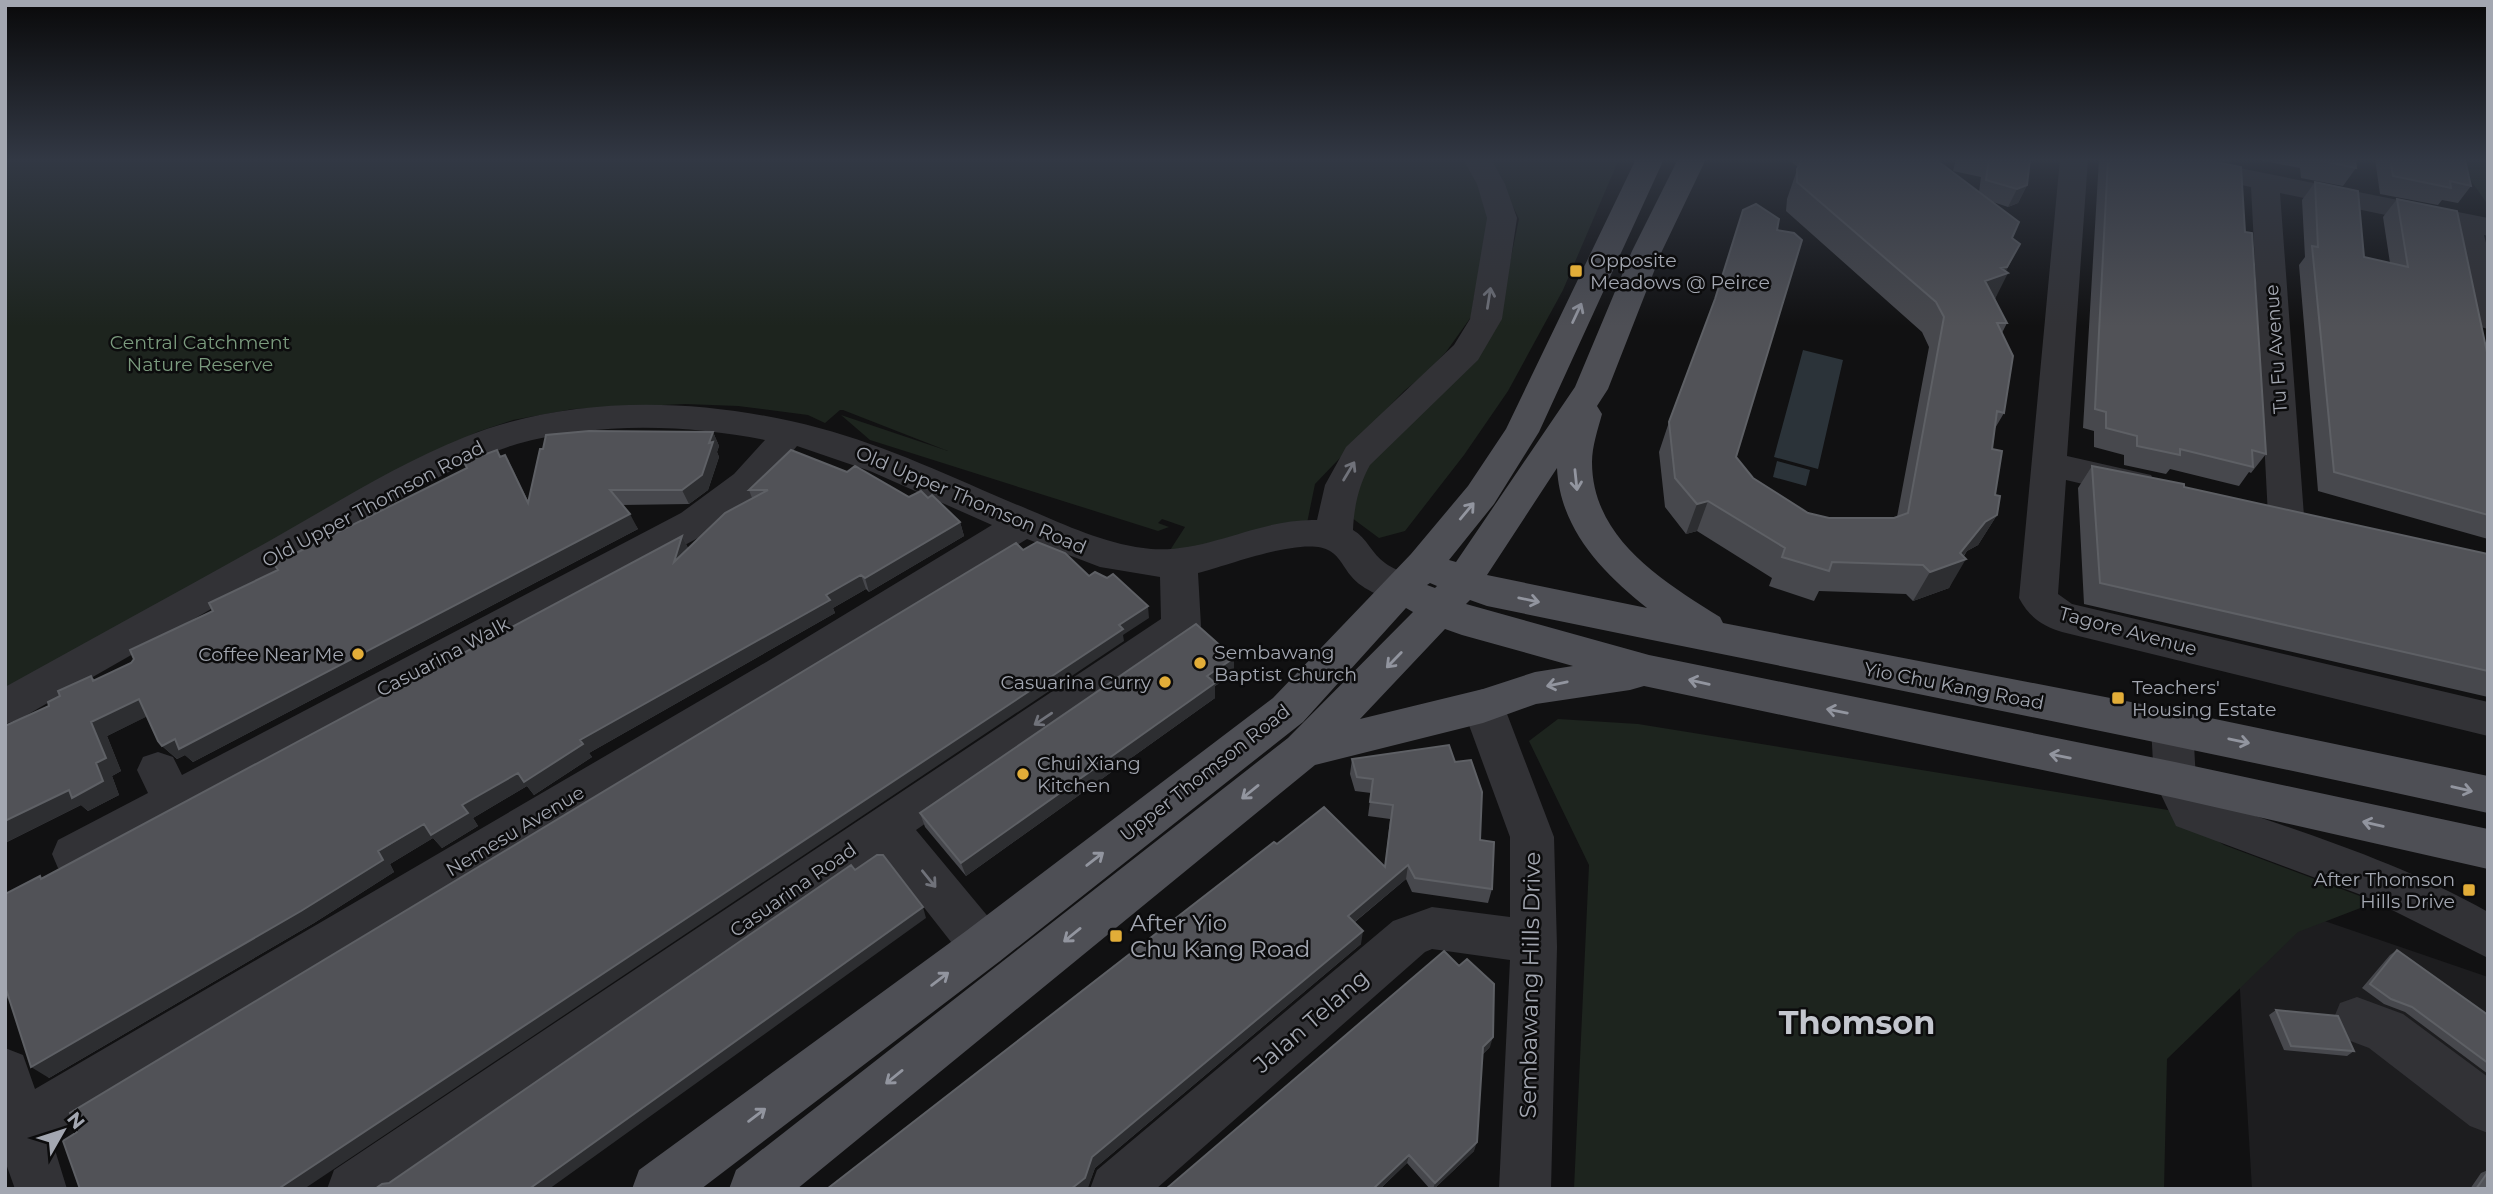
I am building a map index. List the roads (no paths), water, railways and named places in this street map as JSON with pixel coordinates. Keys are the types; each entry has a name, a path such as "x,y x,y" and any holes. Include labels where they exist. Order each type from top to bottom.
{"main road":[{"name":"Upper Thomson Road","path":"658,1189 692,1172 1288,710 1414,576 1481,495 1522,432 1624,215"},
{"name":"Upper Thomson Road","path":"755,1189 1303,750 1396,657 1451,596 1591,389 1647,251 1665,215"},
{"path":"1591,389 1574,462 1577,493 1586,517 1601,541 1637,580 1676,609 1726,640"},
{"name":"Yio Chu Kang Road","path":"1414,576 1451,596 1487,591 2000,695 2172,727 2488,795"},
{"name":"Yio Chu Kang Road","path":"1451,596 1462,620 1649,671 2129,770"},
{"path":"1303,750 1483,706 1535,688 1649,671"},
{"path":"2000,695 2071,719 2105,742 2129,770"},
{"path":"2183,796 2488,849"}],"street":[{"path":"1414,576 1370,572 1345,544 1338,493 1345,475 1358,456 1459,359 1486,319 1501,215"},
{"name":"Tagore Avenue","path":"2069,215 2038,598 2048,609 2062,617 2488,719"},
{"name":"Tu Fu Avenue","path":"2247,508 2300,519 2268,215"},
{"path":"2427,215 2477,225 2488,318"},
{"name":"Old Upper Thomson Road","path":"5,707 366,504 484,443 528,429 628,416 697,418 788,432 869,456 1024,523 1114,557 1179,563 1309,533 1345,544"},
{"name":"Casuarina Walk","path":"74,853 166,786 694,523 719,508 780,446 788,432"},
{"path":"2048,464 2168,491"},
{"name":"Nemesu Avenue","path":"14,1131 782,672 1024,523"},
{"name":"Casuarina Road","path":"353,1189 1181,626 1179,563"},
{"name":"Sembawang Hills Drive","path":"1483,706 1532,837 1534,947 1525,1189"},
{"path":"2172,727 2183,796"},
{"path":"2129,770 2148,790 2183,796 2385,883 2423,900 2488,937"},
{"path":"886,826 983,946"},
{"name":"Jalan Telang","path":"1116,1189 1409,936 1432,928 1511,939 1534,947"},
{"path":"2357,1020 2386,1031 2488,1108"},
{"path":"5,1072 14,1131 41,1189"}],"place":[{"name":"Opposite Meadows @ Peirce","path":"1576,271"},
{"name":"Coffee Near Me","path":"358,654"},
{"name":"Sembawang Baptist Church","path":"1200,663"},
{"name":"Casuarina Curry","path":"1165,682"},
{"name":"Teachers' Housing Estate","path":"2118,698"},
{"name":"Chui Xiang Kitchen","path":"1023,774"},
{"name":"After Thomson Hills Drive","path":"2469,890"},
{"name":"After Yio Chu Kang Road","path":"1116,936"}],"district":[{"name":"Thomson","path":"1857,1022"}],"park label":[{"name":"Central Catchment Nature Reserve","path":"200,353"}]}
